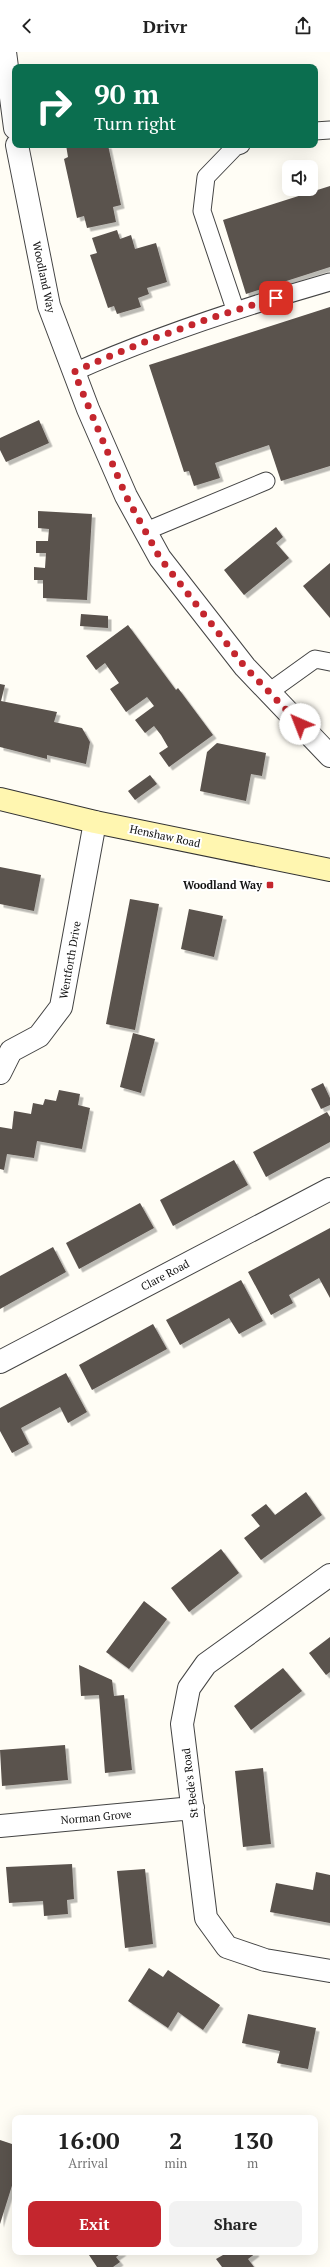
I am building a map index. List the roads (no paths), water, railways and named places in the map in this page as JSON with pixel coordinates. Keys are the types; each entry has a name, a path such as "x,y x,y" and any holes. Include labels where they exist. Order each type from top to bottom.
{"street":[{"path":"5,52 12,105"},
{"name":"Woodland Way","path":"18,148 49,306 74,372 126,496 160,558 245,667 330,756"},
{"name":"Henshaw Road","path":"0,798 95,822 330,870"},
{"name":"Wentforth Drive","path":"0,1073 10,1051 39,1036 61,1007 95,822"},
{"name":"Clare Road","path":"0,1362 330,1189"},
{"name":"St Bede's Road","path":"330,1575 206,1664 189,1688 182,1724 206,1918 227,1947 265,1960 330,1971"},
{"name":"Norman Grove","path":"0,1826 193,1808"}],"lane":[{"path":"318,131 330,130"},
{"path":"234,148 206,177 202,210 235,309"},
{"path":"74,372 114,354 235,309 330,282"},
{"path":"146,531 266,481"},
{"path":"269,692 315,659 330,662"}],"place":[{"name":"Woodland Way","path":"270,885"}]}
